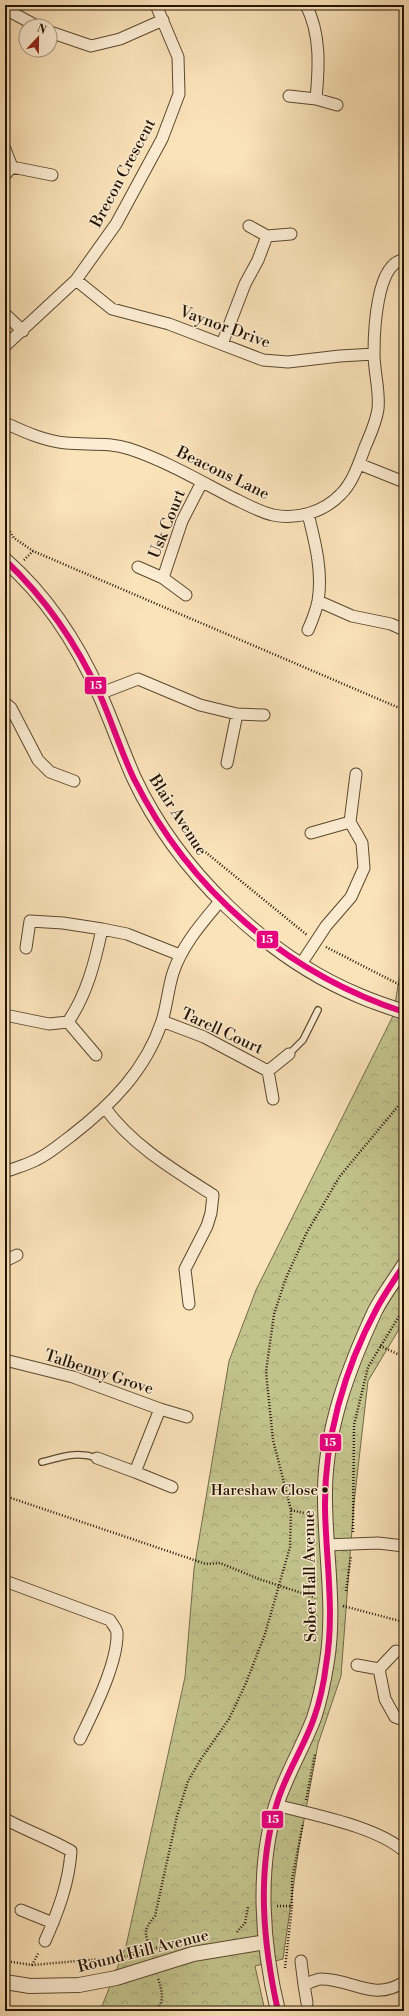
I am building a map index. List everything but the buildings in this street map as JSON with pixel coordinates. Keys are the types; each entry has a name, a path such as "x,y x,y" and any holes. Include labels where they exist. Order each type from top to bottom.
{"street":[{"name":"Brecon Crescent","path":"5,346 23,331 76,280 116,224 162,139 179,94 178,57 156,5"},
{"path":"306,5 316,34 319,66 316,99"},
{"path":"5,8 23,18"},
{"path":"58,35 91,46 120,39 163,20"},
{"path":"289,96 316,99 337,105"},
{"path":"5,149 9,172 52,175"},
{"path":"249,226 267,236 291,234"},
{"path":"222,344 245,284 258,260 267,236"},
{"name":"Beacons Lane","path":"5,423 42,439 66,443 106,444 129,449 165,462 202,482 273,515 292,516 308,514 327,505 342,494 359,464 375,422 378,408 374,354 379,302 385,274 393,265 404,260"},
{"name":"Vaynor Drive","path":"76,280 112,309 169,324 263,360 288,362 374,354"},
{"path":"5,314 23,331"},
{"path":"359,464 404,482"},
{"name":"Usk Court","path":"163,578 182,521 202,482"},
{"path":"308,514 316,547 319,574 318,601 308,630"},
{"name":"Blair Avenue","path":"5,560 41,598 65,630 99,694 135,779 172,842 197,874 221,900 271,944 301,964 359,996 404,1012"},
{"name":"Usk Court","path":"138,566 163,578 186,595"},
{"path":"318,601 352,616 391,624 404,630"},
{"path":"99,694 138,679 200,706 237,714 264,714"},
{"path":"5,703 11,708 38,760 50,772 74,781"},
{"path":"227,763 237,714"},
{"path":"301,964 326,926 351,897 364,868 362,843 350,822 356,774"},
{"path":"311,833 350,822"},
{"path":"5,1172 37,1160 57,1147 105,1108 134,1076 152,1044 162,1021 173,974 180,955 190,939 221,900"},
{"path":"26,948 30,921 63,923 127,934 180,955"},
{"path":"68,1022 76,1010 90,978 102,929"},
{"path":"5,1015 49,1024 68,1022"},
{"name":"Tarell Court","path":"162,1021 204,1038 268,1071"},
{"path":"68,1022 96,1055"},
{"name":"Tarell Court","path":"268,1071 288,1054"},
{"name":"Tarell Court","path":"268,1071 273,1099"},
{"path":"105,1108 116,1123 140,1145 163,1163 213,1195 211,1213 207,1226 185,1269 189,1304"},
{"path":"5,1261 17,1255"},
{"name":"Sober Hall Avenue","path":"278,2011 272,1987 266,1942 264,1906 267,1843 276,1805 289,1771 314,1718 328,1659 330,1602 326,1545 326,1474 332,1434 342,1391 376,1310 404,1265"},
{"name":"Talbenny Grove","path":"5,1360 73,1377 160,1409 187,1417"},
{"name":"Talbenny Grove","path":"135,1472 160,1409"},
{"path":"97,1458 172,1487"},
{"path":"326,1545 378,1543 404,1546"},
{"path":"5,1581 110,1620 117,1632 114,1656 93,1711 80,1739"},
{"path":"379,1669 396,1651"},
{"path":"357,1665 379,1669"},
{"path":"379,1669 385,1699 395,1717 404,1720"},
{"path":"276,1805 305,1812 376,1834 396,1844 404,1851"},
{"path":"5,1819 23,1829 53,1840 71,1851 70,1874 53,1923 45,1941"},
{"path":"21,1910 53,1923"},
{"name":"Round Hill Avenue","path":"5,1982 30,1986 79,1985 116,1978 193,1954 266,1942"},
{"path":"301,1961 307,2003"},
{"path":"304,1985 320,1979 340,1981 373,1992 394,1988 404,1982"}],"lane":[{"path":"288,1054 303,1040 318,1010"},
{"path":"42,1462 67,1455 85,1454 97,1458"}],"path":[{"path":"5,524 14,538 33,551 404,710"},
{"path":"172,842 184,834 315,941 404,987"},
{"path":"156,2011 161,2005 163,1994 151,1950 145,1937 145,1927 155,1916 177,1816 188,1780 200,1759 229,1719 246,1683 265,1634 290,1547 291,1510 273,1440 266,1372 274,1314 286,1278 306,1234 340,1176 404,1099"},
{"path":"346,1595 353,1544 354,1425 368,1367 404,1308"},
{"path":"380,1346 404,1357"},
{"path":"5,1496 206,1564 220,1563 260,1579"},
{"path":"291,1510 313,1515 313,1509"},
{"path":"345,1614 346,1600"},
{"path":"236,1933 245,1923 248,1906 292,1906 292,1880 315,1752"},
{"path":"5,1961 32,1965 123,1957 175,1942 190,1940"}],"green space":[{"path":"404,949 404,1321 368,1381 354,1503 341,1676 318,1744 299,1847 283,1959 255,1966 265,2011 100,2011 126,1946 185,1677 194,1569 229,1361 256,1290 393,1016"}],"transit line":[{"name":"15","path":"5,560 34,590 71,640 100,695 134,779 157,820 183,857 213,892 246,923 281,951 320,975 361,995 404,1012"},
{"name":"15","path":"278,2011 266,1933 264,1907 266,1855 270,1829 277,1803 285,1781 314,1718 323,1685 329,1646 330,1626 325,1509 328,1457 332,1431 346,1380 365,1331 387,1291 404,1265"}],"place":[{"name":"Hareshaw Close","path":"325,1490"}]}
